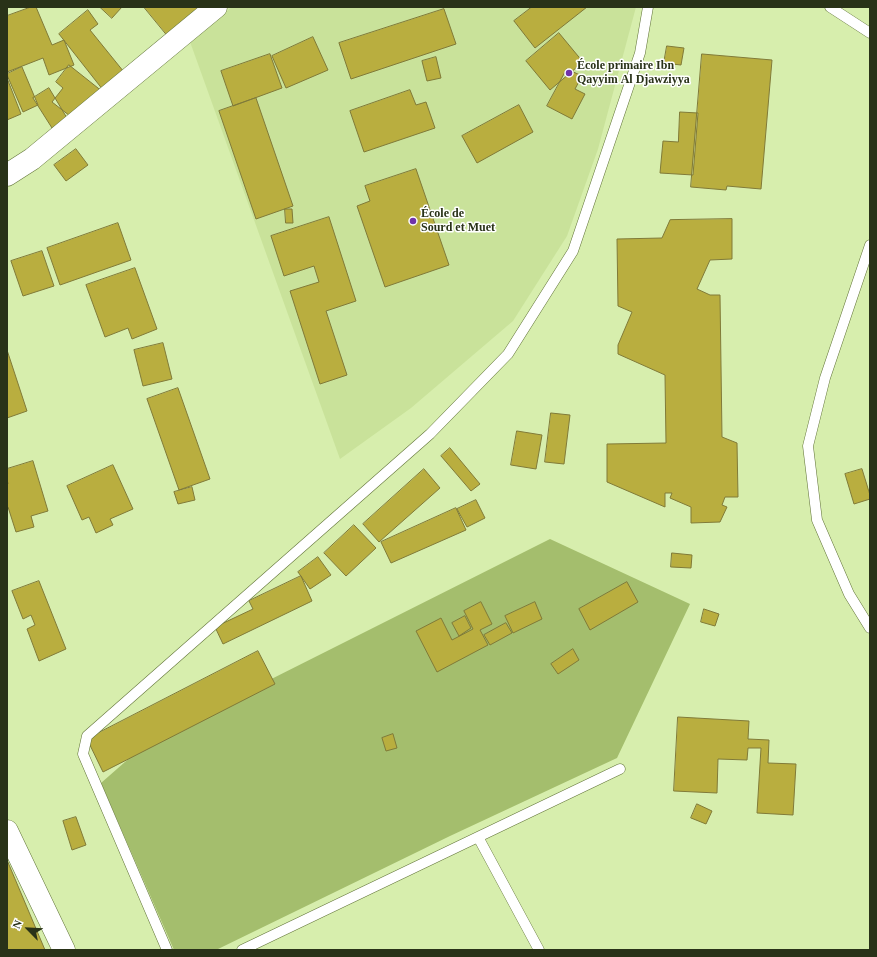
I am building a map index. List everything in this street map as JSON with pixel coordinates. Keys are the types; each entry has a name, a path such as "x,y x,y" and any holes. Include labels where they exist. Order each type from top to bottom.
{"street":[{"path":"7,175 32,159 216,7"},
{"path":"7,831 64,950"}],"lane":[{"path":"167,950 83,754 87,736 430,434 508,354 573,251 640,53 648,7"},
{"path":"830,7 870,33"},
{"path":"870,245 825,378 808,446 817,520 849,594 870,628"},
{"path":"242,950 620,769"},
{"path":"478,837 539,950"}],"shaded area":[{"name":"École de Sourd et Muet","path":"232,7 636,7 598,149 567,236 513,321 411,408 340,459 189,39"},
{"path":"550,539 690,604 617,758 450,836 216,950 174,950 101,783 150,740"}],"building":[{"path":"31,7 36,7 52,45 64,40 74,65 49,75 43,58 7,72 7,16"},
{"path":"100,7 122,7 112,18"},
{"path":"144,7 213,7 172,41"},
{"path":"532,7 587,7 535,48 514,21"},
{"path":"444,9 456,44 351,79 339,43"},
{"path":"88,10 98,24 90,30 128,77 107,95 59,34"},
{"path":"559,33 583,62 550,90 526,61"},
{"path":"313,37 328,70 286,88 272,56"},
{"path":"667,46 684,48 681,65 664,63"},
{"path":"270,54 282,88 233,106 221,71"},
{"path":"702,54 772,60 761,189 727,186 726,190 691,187"},
{"path":"436,57 441,78 427,81 422,61"},
{"path":"69,65 103,92 79,123 52,102 63,88 56,82"},
{"path":"22,67 38,105 23,112 7,75"},
{"path":"567,69 582,76 575,89 585,94 572,119 547,106"},
{"path":"7,78 21,114 7,120"},
{"path":"49,88 67,118 52,128 33,98"},
{"path":"410,90 416,105 426,102 435,128 364,152 350,111"},
{"path":"256,98 293,206 256,219 219,111"},
{"path":"519,105 533,132 477,163 462,136"},
{"path":"680,112 698,113 693,175 660,173 663,141 678,142"},
{"path":"76,149 88,165 66,181 54,165"},
{"path":"416,169 449,265 385,287 357,206 370,201 365,186"},
{"path":"285,209 292,209 293,223 286,223"},
{"path":"329,217 356,301 326,311 347,375 320,384 290,291 319,282 314,266 284,276 271,236"},
{"path":"732,219 732,259 710,260 697,289 710,295 720,295 722,437 737,443 738,497 725,497 722,505 727,507 720,522 691,523 691,507 670,498 672,493 665,493 665,507 607,482 607,444 666,443 665,375 618,354 618,345 632,312 618,306 617,239 662,238 670,220"},
{"path":"118,223 131,260 60,285 47,248"},
{"path":"42,251 54,286 23,296 11,261"},
{"path":"135,268 157,329 132,339 128,328 105,337 86,285"},
{"path":"163,343 172,379 143,386 134,350"},
{"path":"7,350 27,411 7,418"},
{"path":"178,388 210,479 179,490 147,399"},
{"path":"551,413 570,415 564,464 545,462"},
{"path":"517,431 542,435 536,469 511,465"},
{"path":"450,448 480,484 471,491 441,456"},
{"path":"33,461 48,511 31,516 34,527 16,532 7,507 7,469"},
{"path":"113,465 133,509 110,519 113,525 96,533 89,517 82,520 67,486"},
{"path":"424,469 440,488 379,542 363,524"},
{"path":"862,469 870,499 854,504 845,474"},
{"path":"192,487 195,500 178,504 174,492"},
{"path":"476,500 485,518 467,527 457,509"},
{"path":"456,508 466,530 391,563 381,542"},
{"path":"354,525 376,548 346,576 324,553"},
{"path":"672,553 692,555 691,568 671,567"},
{"path":"318,557 331,575 310,589 298,572"},
{"path":"301,576 312,601 223,644 215,627 253,609 249,601"},
{"path":"39,581 66,649 39,661 27,629 35,625 31,615 23,619 12,591"},
{"path":"627,582 638,602 590,630 579,609"},
{"path":"481,602 492,624 480,630 488,645 437,672 416,631 441,618 452,640 473,629 464,611"},
{"path":"535,602 542,619 513,633 505,616"},
{"path":"704,609 719,614 715,626 701,622"},
{"path":"465,616 471,628 459,636 452,623"},
{"path":"506,623 512,633 490,645 484,635"},
{"path":"573,649 579,660 558,674 551,664"},
{"path":"258,651 275,684 103,772 87,739"},
{"path":"678,717 749,721 748,739 769,740 768,763 796,764 793,815 757,813 761,748 748,748 747,760 718,759 717,793 674,791"},
{"path":"393,734 397,748 386,751 382,738"},
{"path":"697,804 712,811 706,824 691,818"},
{"path":"76,817 86,845 72,850 63,821"},
{"path":"7,860 45,950 7,950"}],"place":[{"name":"École primaire Ibn Qayyim Al Djawziyya","path":"569,73"},
{"name":"École de Sourd et Muet","path":"413,221"}]}
